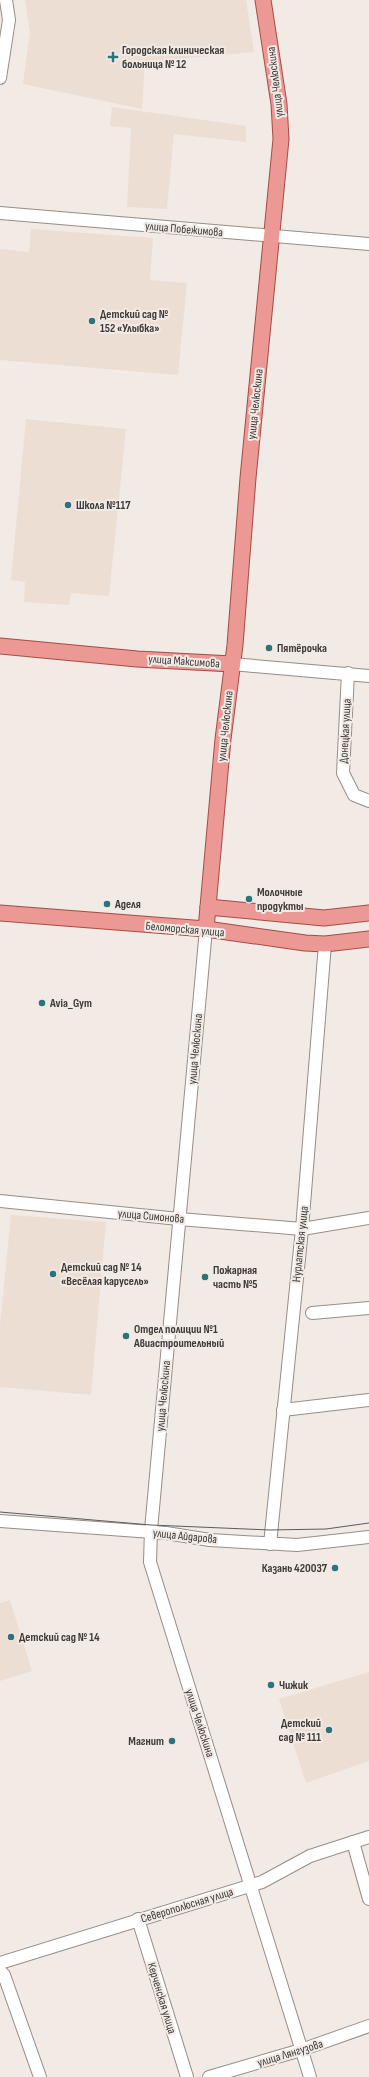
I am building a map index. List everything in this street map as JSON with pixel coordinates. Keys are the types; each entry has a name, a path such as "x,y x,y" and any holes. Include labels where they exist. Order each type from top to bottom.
{"main road":[{"name":"улица Челюскина","path":"206,930 281,139 279,104 264,0"},
{"name":"улица Максимова","path":"0,646 137,658 232,664"},
{"name":"Беломорская улица","path":"208,906 324,918 369,913"},
{"name":"Беломорская улица","path":"0,913 206,930 285,941 325,944 369,939"}],"street":[{"path":"0,78 9,20 6,0"},
{"name":"улица Побежимова","path":"0,213 369,244"},
{"name":"улица Максимова","path":"232,664 369,676"},
{"name":"Донецкая улица","path":"348,673 343,773 354,794 369,802"},
{"name":"улица Челюскина","path":"206,930 150,1533 150,1562 310,2077"},
{"name":"Нурлатская улица","path":"270,1544 302,1229 325,944"},
{"name":"улица Симонова","path":"0,1201 179,1219 302,1229 369,1218"},
{"path":"312,1313 369,1308"},
{"path":"283,1410 369,1400"},
{"name":"улица Айдарова","path":"0,1521 270,1544 297,1545 369,1537"},
{"name":"Северополюсная улица","path":"0,1963 251,1886 262,1882 310,1856 369,1837"},
{"path":"353,1842 369,1899"},
{"name":"Керченская улица","path":"138,1920 187,2077"},
{"path":"0,1971 4,1975 40,2077"},
{"name":"улица Лянгузова","path":"210,2077 301,2050 369,2026"}],"shaded area":[{"name":"Городская клиническая больница № 12","path":"25,0 246,0 254,52 145,62 142,109 23,84 30,32"},
{"path":"112,107 246,126 246,142 174,134 167,209 127,207 131,128 110,126"},
{"name":"Детский сад № 152 «Улыбка»","path":"31,229 153,238 150,280 187,283 178,375 0,360 0,249 29,252"},
{"name":"Школа №117","path":"26,419 126,429 109,596 71,593 69,605 24,602 25,582 11,580"},
{"name":"Детский сад № 14 «Весёлая карусель»","path":"11,1215 106,1222 91,1395 0,1387 0,1325"},
{"name":"Детский сад № 14","path":"10,1600 32,1671 0,1681 0,1603"},
{"name":"Детский сад № 111","path":"369,1672 369,1761 306,1783 279,1699"}],"tram line":[{"path":"0,1512 151,1525 270,1530 326,1529 369,1523"}],"place":[{"name":"Городская клиническая больница № 12","path":"113,57"},
{"name":"Детский сад № 152 «Улыбка»","path":"92,321"},
{"name":"Школа №117","path":"68,505"},
{"name":"Пятёрочка","path":"269,648"},
{"name":"Молочные продукты","path":"249,899"},
{"name":"Аделя","path":"107,904"},
{"name":"Avia_Gym","path":"42,1003"},
{"name":"Детский сад № 14 «Весёлая карусель»","path":"53,1274"},
{"name":"Пожарная часть №5","path":"205,1277"},
{"name":"Отдел полиции №1 Авиастроительный","path":"126,1336"},
{"name":"Казань 420037","path":"335,1568"},
{"name":"Детский сад № 14","path":"11,1637"},
{"name":"Чижик","path":"271,1685"},
{"name":"Детский сад № 111","path":"329,1730"},
{"name":"Магнит","path":"172,1741"}]}
